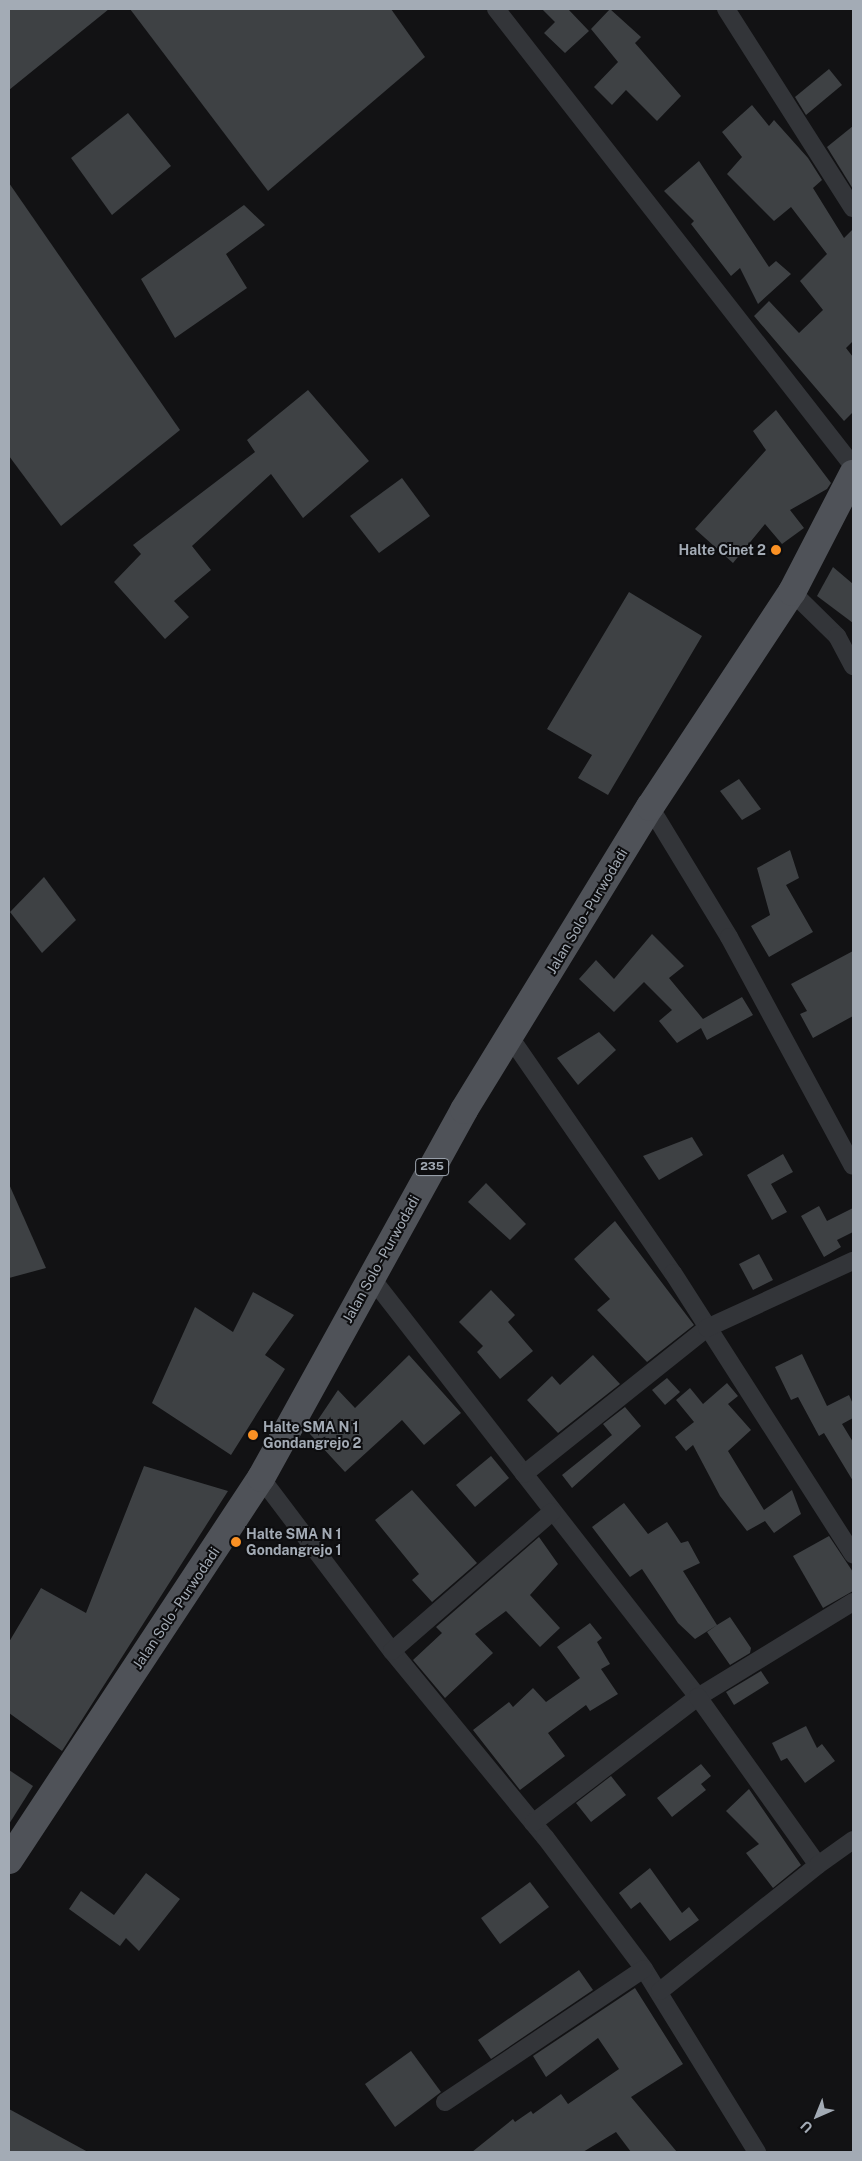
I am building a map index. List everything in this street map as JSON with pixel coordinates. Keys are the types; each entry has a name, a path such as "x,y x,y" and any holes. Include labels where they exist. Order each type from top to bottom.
{"main road":[{"name":"Jalan Solo - Purwodadi","path":"9,1860 262,1478 370,1276 510,1037 650,807 792,592 853,474"}],"street":[{"path":"726,9 853,208"},
{"path":"500,10 853,466"},
{"path":"792,592 837,636 853,666"},
{"path":"650,807 729,937 853,1166"},
{"path":"510,1037 707,1328 853,1554"},
{"path":"524,1474 707,1328 853,1260"},
{"path":"370,1276 698,1697 818,1865"},
{"path":"262,1478 392,1651 533,1823 644,1969 660,1991 757,2152"},
{"path":"392,1651 552,1512"},
{"path":"533,1823 698,1697 853,1602"},
{"path":"660,1991 818,1865 853,1840"},
{"path":"445,2102 644,1969"}],"building":[{"path":"9,9 109,9 9,90"},
{"path":"130,9 391,9 425,57 268,191"},
{"path":"542,9 568,9 589,31 565,53 544,33 555,22"},
{"path":"610,9 641,37 635,43 681,96 657,121 626,90 612,105 594,87 618,62 591,29"},
{"path":"829,69 842,85 806,115 795,97"},
{"path":"752,105 769,126 774,120 808,158 822,180 813,188 844,238 853,229 853,341 846,348 853,357 853,412 844,421 754,316 769,301 799,333 823,310 800,281 827,254 791,207 774,221 727,174 742,157 722,132"},
{"path":"128,113 171,166 112,215 71,158"},
{"path":"853,126 853,189 827,147"},
{"path":"699,161 769,267 776,261 791,274 758,304 740,268 731,276 691,224 694,221 664,191"},
{"path":"9,183 180,430 61,526 9,456"},
{"path":"244,205 265,225 226,254 247,288 175,338 141,279"},
{"path":"308,390 369,461 303,518 271,474 192,546 211,570 174,601 189,617 165,639 114,582 141,554 133,545 255,452 247,440"},
{"path":"776,410 831,483 827,489 790,510 804,528 782,544 765,524 733,563 695,529 766,450 753,431"},
{"path":"402,478 430,516 379,553 350,516"},
{"path":"833,567 853,584 853,623 817,596"},
{"path":"629,592 702,636 608,795 578,778 592,755 547,729"},
{"path":"739,779 761,809 742,820 720,791"},
{"path":"790,850 799,878 786,885 813,932 769,957 751,926 770,915 757,868"},
{"path":"44,877 76,920 42,953 10,912"},
{"path":"652,934 684,966 669,978 703,1019 742,997 753,1015 707,1040 701,1028 677,1043 659,1021 672,1010 644,982 614,1012 579,979 596,960 614,979"},
{"path":"853,951 853,1016 813,1038 800,1014 807,1011 791,984"},
{"path":"599,1032 616,1050 578,1085 557,1058"},
{"path":"692,1137 703,1155 659,1180 643,1156"},
{"path":"783,1154 793,1172 771,1184 787,1212 772,1220 747,1175"},
{"path":"486,1183 526,1224 510,1240 468,1202"},
{"path":"9,1184 46,1268 9,1278"},
{"path":"819,1206 827,1221 853,1208 853,1232 837,1240 841,1247 824,1257 801,1216"},
{"path":"615,1221 694,1325 647,1362 597,1310 610,1299 574,1259"},
{"path":"759,1254 773,1280 753,1290 739,1264"},
{"path":"491,1290 515,1315 508,1322 533,1351 500,1379 477,1352 483,1346 459,1322"},
{"path":"253,1292 294,1315 265,1355 285,1369 231,1455 152,1403 195,1307 233,1332"},
{"path":"802,1354 827,1406 849,1395 853,1404 853,1418 842,1424 853,1442 853,1481 824,1433 819,1436 798,1397 791,1400 775,1367"},
{"path":"409,1355 461,1413 424,1445 402,1420 345,1472 309,1433 338,1390 355,1408"},
{"path":"593,1355 620,1384 558,1433 527,1400 552,1376 560,1385"},
{"path":"667,1378 680,1392 665,1405 652,1390"},
{"path":"727,1383 738,1396 728,1404 751,1430 728,1451 764,1510 792,1490 801,1514 774,1533 765,1521 747,1531 720,1496 693,1445 686,1451 675,1437 694,1422 676,1400 690,1388 703,1404"},
{"path":"625,1407 641,1426 572,1488 562,1475 612,1435 603,1424"},
{"path":"491,1456 509,1478 475,1507 456,1485"},
{"path":"144,1466 228,1491 62,1751 9,1713 9,1642 41,1588 86,1613"},
{"path":"412,1490 477,1563 432,1602 412,1580 419,1574 375,1520"},
{"path":"624,1503 648,1534 667,1522 681,1543 688,1541 700,1563 683,1571 717,1625 695,1639 678,1623 642,1569 630,1577 592,1527"},
{"path":"829,1536 853,1572 853,1591 823,1608 793,1556"},
{"path":"539,1537 558,1564 530,1595 560,1628 540,1647 506,1611 475,1634 493,1653 445,1698 413,1660 442,1633 436,1627"},
{"path":"730,1617 751,1648 750,1653 730,1665 707,1632"},
{"path":"590,1623 602,1638 597,1642 610,1664 601,1669 618,1694 590,1711 586,1705 548,1733 565,1756 520,1790 473,1730 509,1702 513,1707 533,1688 546,1702 580,1678 557,1647"},
{"path":"761,1671 769,1683 734,1705 726,1692"},
{"path":"806,1726 817,1748 822,1744 835,1761 805,1783 787,1758 781,1761 772,1743"},
{"path":"701,1764 711,1776 701,1784 706,1790 672,1817 657,1798"},
{"path":"9,1770 33,1786 9,1824"},
{"path":"611,1776 626,1795 591,1822 576,1803"},
{"path":"749,1789 801,1865 773,1888 746,1853 759,1844 726,1811"},
{"path":"650,1868 682,1913 689,1907 699,1920 670,1941 640,1902 631,1909 619,1893"},
{"path":"146,1873 180,1899 139,1951 126,1938 120,1946 69,1909 81,1891 114,1915"},
{"path":"530,1882 549,1907 500,1944 481,1918"},
{"path":"579,1970 593,1990 491,2059 478,2040"},
{"path":"635,1988 683,2064 631,2097 677,2152 631,2152 616,2132 583,2152 472,2152 513,2119 515,2122 531,2111 533,2114 561,2094 568,2104 619,2069 598,2038 546,2077 533,2056"},
{"path":"411,2051 441,2092 395,2127 365,2084"},
{"path":"9,2109 88,2152 9,2152"}],"place":[{"name":"Halte Cinet 2","path":"776,550"},
{"name":"Halte SMA N 1 Gondangrejo 2","path":"253,1435"},
{"name":"Halte SMA N 1 Gondangrejo 1","path":"236,1542"}]}
